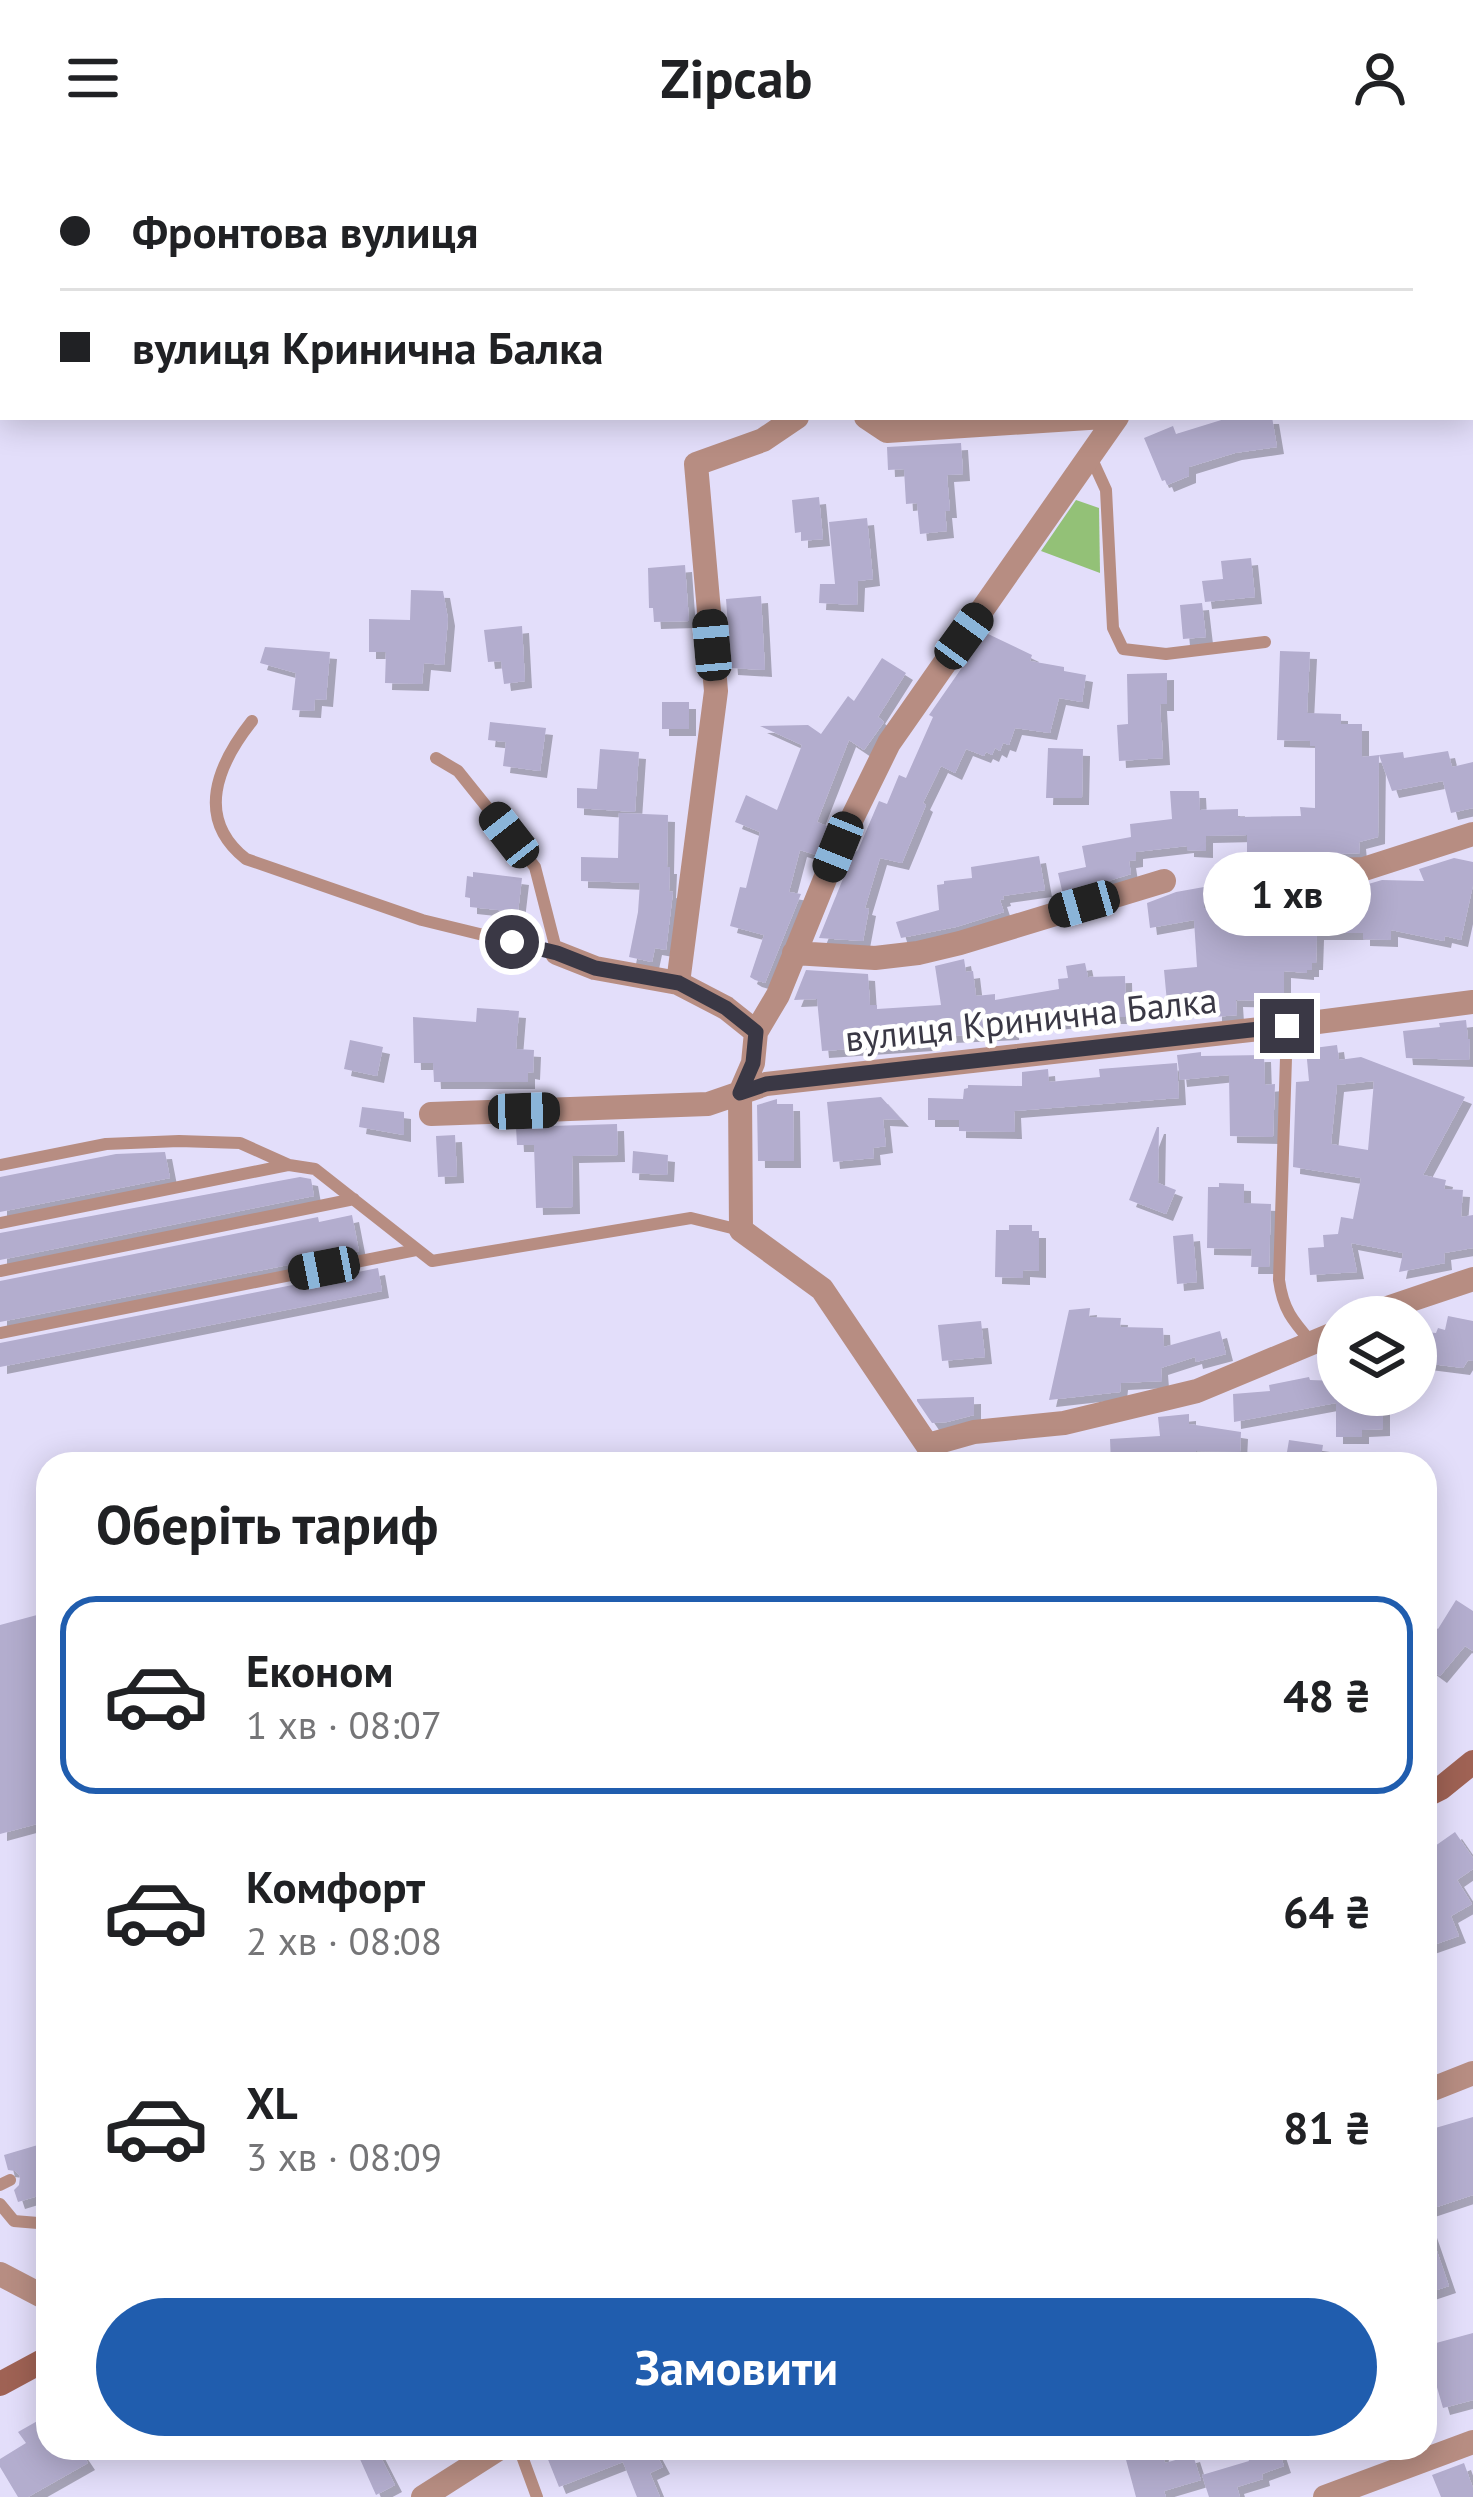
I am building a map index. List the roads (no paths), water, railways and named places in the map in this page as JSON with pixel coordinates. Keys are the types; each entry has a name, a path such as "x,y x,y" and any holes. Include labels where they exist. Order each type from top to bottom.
{"street":[{"path":"679,983 716,691 695,464 764,440 793,420"},
{"path":"870,420 887,431 1058,420"},
{"path":"932,1452 822,1289 741,1230 740,1093 753,1063 756,1032 778,995 838,847 889,743 1115,420"},
{"path":"1249,873 1364,869 1473,834"},
{"path":"794,953 874,958 918,953 1164,881"},
{"path":"557,953 595,968 679,983 726,1008 756,1032"},
{"name":"вулиця Кринична Балка","path":"431,1114 708,1104 766,1084 1473,1002"},
{"path":"1423,1296 1473,1279"},
{"path":"939,1452 974,1432 1064,1424 1197,1391 1317,1342"},
{"path":"1437,1790 1473,1762"},
{"path":"1437,2088 1473,2074"},
{"path":"0,2274 36,2293"},
{"path":"0,2384 36,2364"},
{"path":"1437,2451 1473,2442"},
{"path":"423,2497 481,2460"},
{"path":"1325,2497 1408,2460"}],"lane":[{"path":"1090,454 1106,490 1114,628 1123,649 1166,654 1265,642"},
{"path":"252,721 232,746 215,795 218,824 246,859 422,920 557,953 535,867 458,771 436,758"},
{"path":"1287,1026 1279,1280 1290,1317 1312,1344"},
{"path":"0,1166 106,1144 239,1143 289,1165 315,1169 432,1261 692,1218 741,1230"},
{"path":"0,1223 289,1165"},
{"path":"0,1271 354,1199"},
{"path":"0,1333 416,1250"},
{"path":"0,2204 14,2221 36,2223"},
{"path":"523,2460 536,2497"}]}
